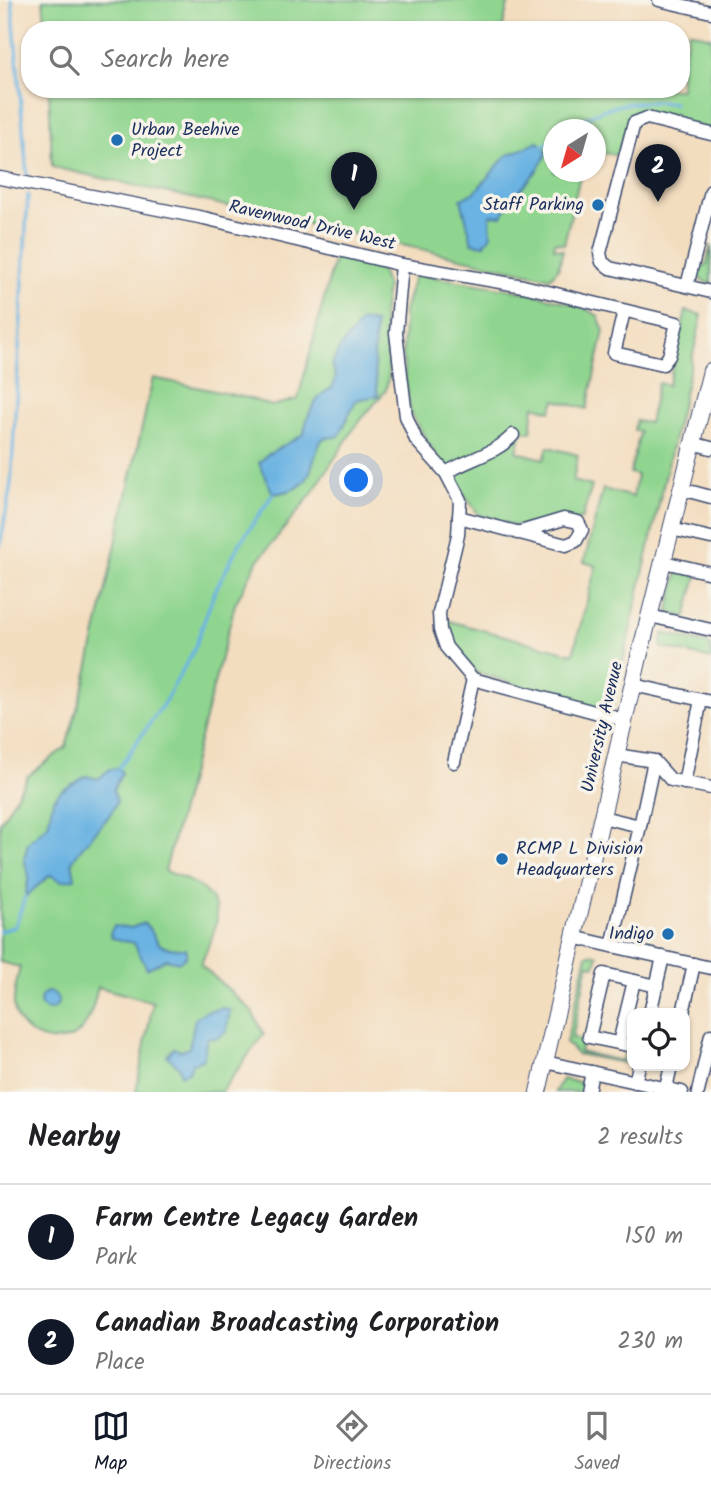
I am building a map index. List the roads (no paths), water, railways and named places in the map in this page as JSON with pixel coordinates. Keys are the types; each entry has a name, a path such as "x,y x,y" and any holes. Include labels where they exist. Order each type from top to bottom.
{"main road":[{"name":"University Avenue","path":"538,1092 632,685 692,443 707,402 711,371"}],"street":[{"path":"659,0 711,12"},
{"path":"711,134 648,118 634,123 600,253 602,262 610,268 711,292"},
{"name":"Ravenwood Drive West","path":"0,178 204,218 402,265 396,332 406,416 416,440 446,473 460,500 458,534 439,613 440,630 451,655 473,679"},
{"path":"687,286 711,191"},
{"path":"402,265 523,285 677,323 669,356 663,363 614,353 624,311"},
{"path":"446,473 467,460 502,447 513,435"},
{"path":"692,443 711,448"},
{"path":"681,489 711,497"},
{"path":"459,517 517,533"},
{"path":"671,529 711,538"},
{"path":"664,562 711,573"},
{"path":"650,616 711,630"},
{"path":"454,762 473,679 624,720"},
{"path":"632,685 706,701 684,783"},
{"path":"616,755 654,761 671,780 711,788"},
{"path":"612,946 654,761"},
{"path":"602,817 640,826"},
{"path":"573,937 711,968"},
{"path":"651,1008 663,957"},
{"path":"684,1008 694,964"},
{"path":"634,981 626,1045 589,1037 604,974 657,986"},
{"path":"698,1092 711,1035"},
{"path":"545,1062 675,1091 672,1071"},
{"path":"635,1082 638,1071"},
{"path":"588,1092 592,1072"}],"water":[{"path":"538,142 543,148 543,161 502,216 490,215 491,235 484,245 472,243 461,199 475,192 506,156"},
{"path":"361,321 375,323 374,362 378,396 356,400 339,436 322,439 308,477 303,483 287,492 273,494 259,463 267,455 304,434 312,407 332,388 336,378 332,365 339,349"},
{"path":"119,768 122,773 113,790 117,801 72,862 75,879 62,881 50,875 25,897 29,876 24,859 28,843 48,825 53,800 61,791 86,776 98,779 110,769"},
{"path":"144,923 161,945 186,949 186,957 179,962 166,959 147,969 134,943 112,938 110,933 114,926 131,928"},
{"path":"49,992 55,995 58,1001 55,1007 49,1010 43,1007 40,1001 43,995"},
{"path":"223,1008 230,1010 226,1032 217,1038 207,1038 203,1060 192,1063 189,1072 181,1075 179,1067 167,1056 174,1048 181,1051 189,1048 195,1019 204,1012"}],"waterway":[{"path":"12,0 27,175"},
{"path":"583,119 604,109 631,103 674,103"},
{"path":"0,546 11,484 28,195"},
{"path":"119,768 164,703 194,650 214,593 238,546 273,494"},
{"path":"0,931 15,927 25,897"}],"place":[{"name":"Urban Beehive Project","path":"117,140"},
{"name":"Canadian Broadcasting Corporation","path":"658,202"},
{"name":"Staff Parking","path":"598,205"},
{"name":"Farm Centre Legacy Garden","path":"354,210"},
{"name":"RCMP L Division Headquarters","path":"502,859"},
{"name":"Indigo","path":"668,934"}]}
